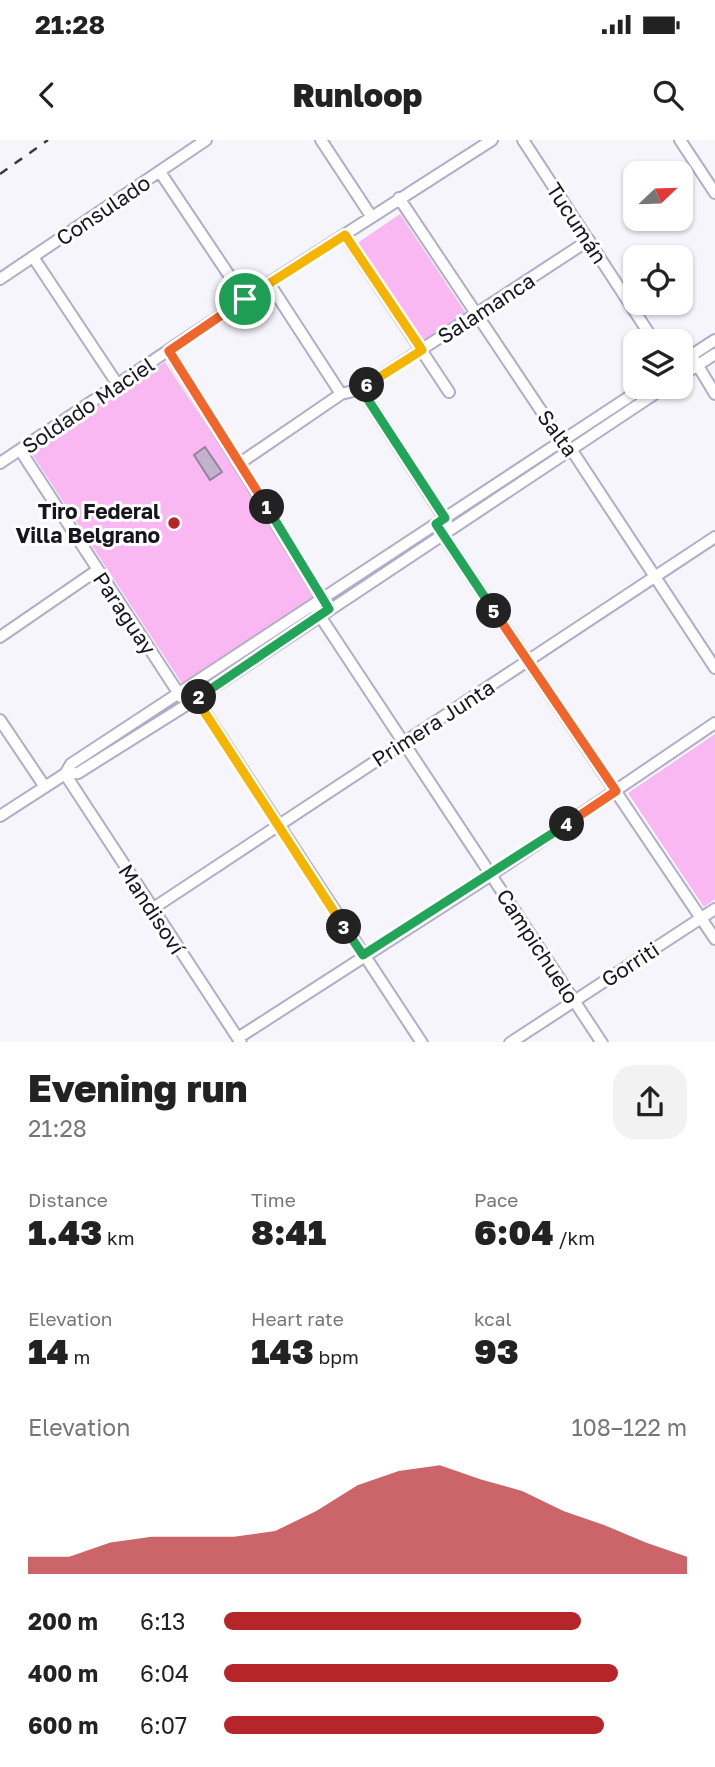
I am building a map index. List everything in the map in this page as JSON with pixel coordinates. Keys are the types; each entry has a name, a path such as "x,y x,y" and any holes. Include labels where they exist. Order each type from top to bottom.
{"street":[{"name":"Consulado","path":"0,279 206,140"},
{"path":"321,140 372,216"},
{"name":"Soldado Maciel","path":"0,463 269,283 492,140"},
{"name":"Tucumán","path":"523,140 646,329"},
{"path":"680,140 715,193"},
{"path":"160,172 245,299"},
{"name":"Salta","path":"399,198 715,668"},
{"path":"345,235 449,392"},
{"name":"Salamanca","path":"240,463 341,394 361,389 589,240"},
{"path":"33,257 118,385"},
{"path":"269,283 341,394"},
{"path":"694,361 715,340"},
{"name":"Campichuelo","path":"169,351 322,598 324,612 403,744 602,1042"},
{"path":"694,361 715,354"},
{"path":"694,361 715,394"},
{"path":"361,389 528,661 715,940"},
{"path":"65,774 78,773 191,702 447,532 628,399"},
{"path":"0,816 65,774 71,764 440,521 645,399"},
{"name":"Paraguay","path":"20,450 96,570 184,690 422,1042"},
{"name":"Primera Junta","path":"152,909 715,537"},
{"path":"0,637 96,570"},
{"name":"Campichuelo","path":"312,605 324,612"},
{"path":"0,720 44,787"},
{"path":"239,1040 363,955 491,875 715,723"},
{"name":"Mandisoví","path":"65,774 239,1040"},
{"name":"Gorriti","path":"510,1042 715,909"}],"shaded area":[{"path":"400,214 467,315 424,344 356,244"},
{"name":"Tiro Federal Villa Belgrano","path":"165,362 319,596 183,685 30,451"},
{"path":"557,450 558,452 459,517 457,514"},
{"path":"430,534 432,536 333,601 331,598"},
{"path":"307,615 308,617 201,687 200,684"},
{"path":"173,703 175,705 76,770 74,767"},
{"path":"715,734 715,899 704,907 628,793"}],"building":[{"path":"205,447 222,472 210,480 194,455"}],"railway":[{"path":"0,174 48,140"}],"place":[{"name":"Tiro Federal Villa Belgrano","path":"174,523"}],"route":[{"path":"345,235 422,350 361,389 445,518 436,524 442,535 616,791 491,875 363,955 196,699 329,609 169,351 245,299 345,235"}]}
